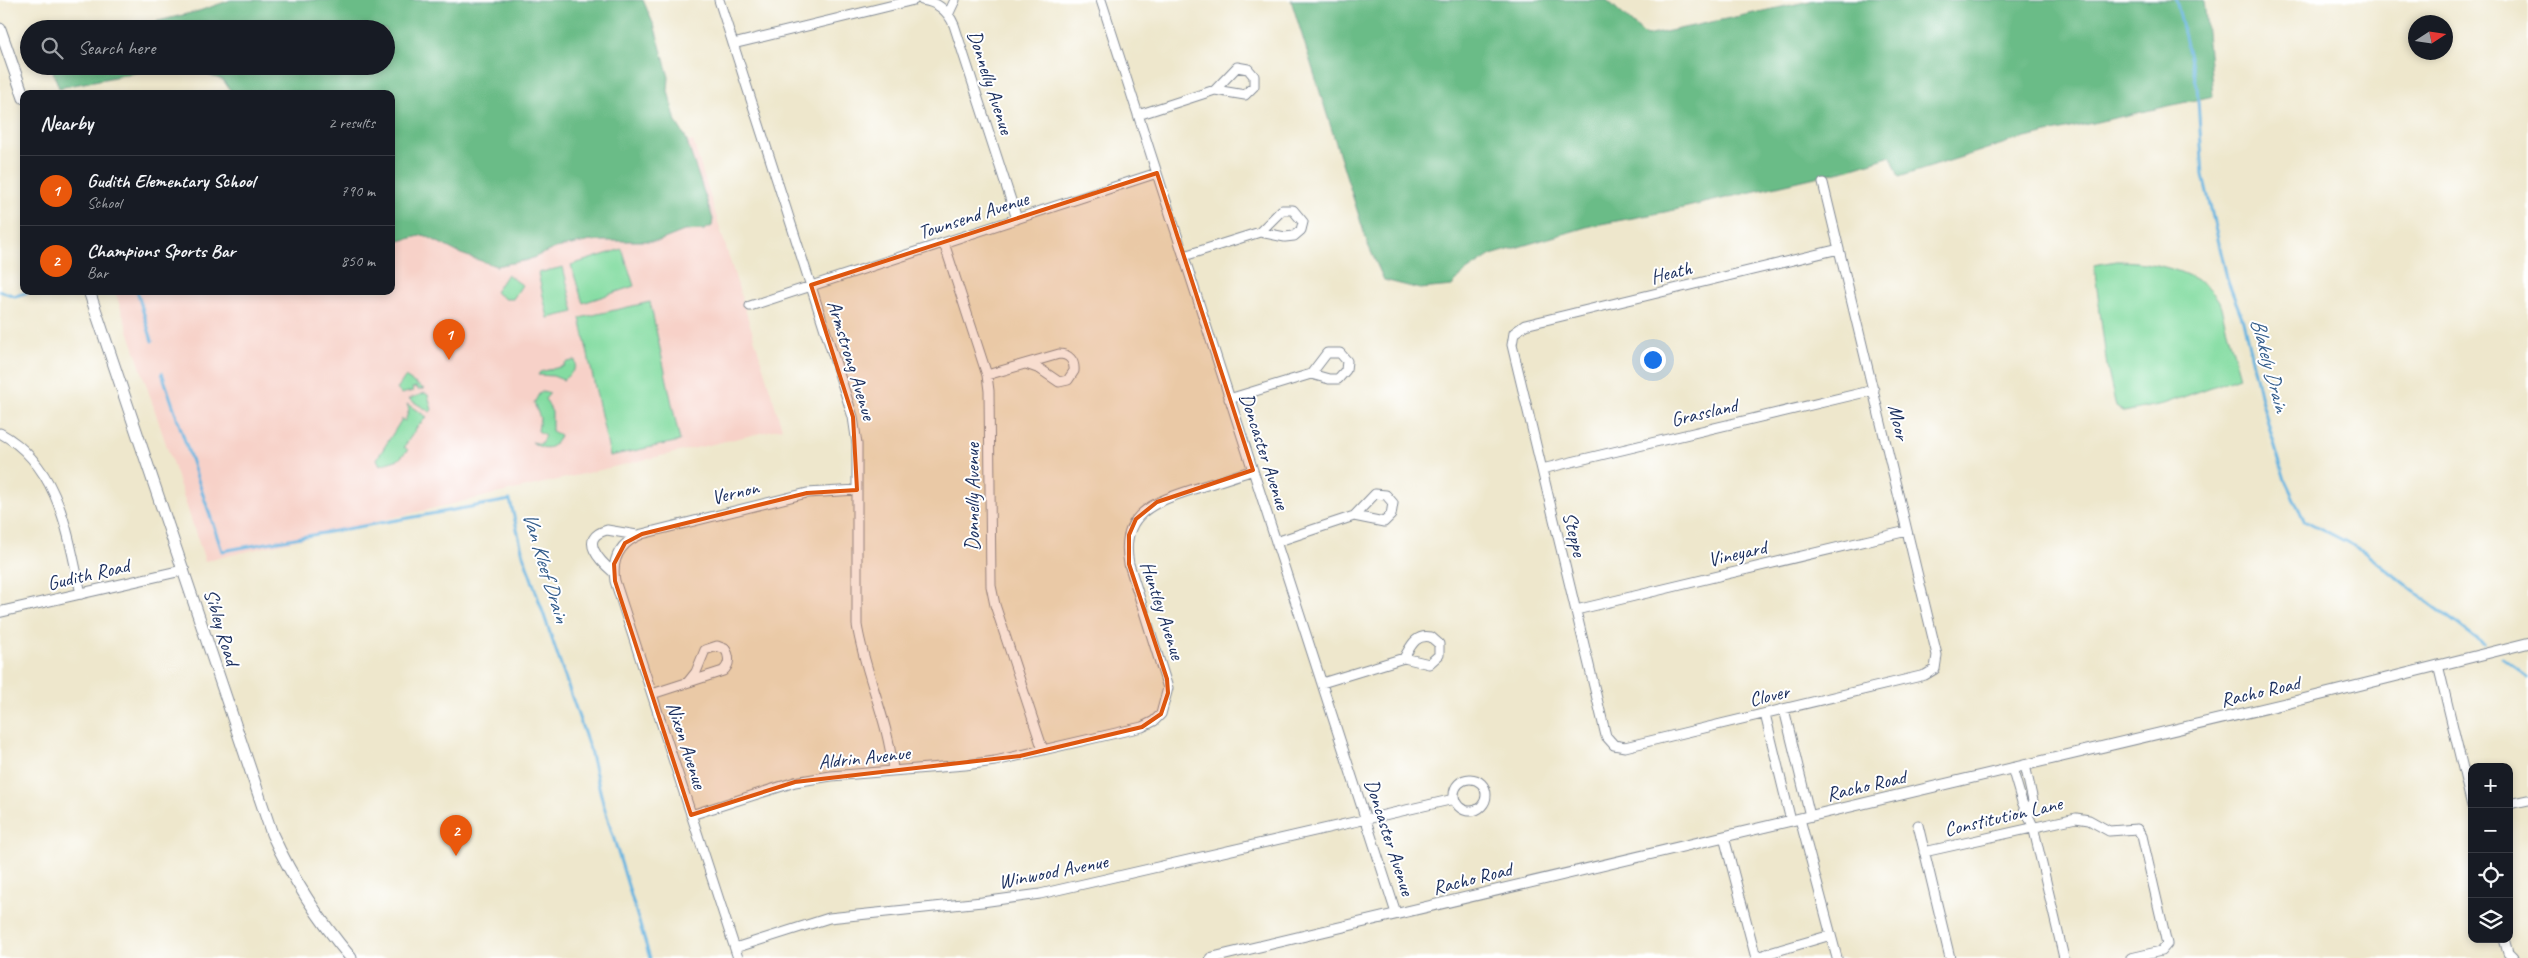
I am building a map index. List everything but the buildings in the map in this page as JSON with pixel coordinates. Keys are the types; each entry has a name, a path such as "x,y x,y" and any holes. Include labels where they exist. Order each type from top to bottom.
{"main road":[{"path":"0,29 21,90"},
{"name":"Sibley Road","path":"90,295 184,570 223,695 272,834 290,873 314,911 352,958"}],"street":[{"name":"Armstrong Avenue","path":"719,0 853,417 857,444 857,625 863,652 888,731 893,770"},
{"path":"733,44 914,0"},
{"name":"Donnelly Avenue","path":"927,0 938,6 948,15 954,25 1017,219"},
{"path":"948,15 956,0"},
{"name":"Doncaster Avenue","path":"1101,0 1396,913"},
{"path":"1138,115 1215,90"},
{"name":"Townsend Avenue","path":"750,306 1157,173"},
{"name":"Moor","path":"1823,183 1937,655 1935,669"},
{"path":"1184,256 1260,232 1282,210 1293,210 1301,216 1302,222 1298,233 1288,237 1260,232"},
{"name":"Donnelly Avenue","path":"944,243 987,375 990,404 991,586 1043,750"},
{"name":"Heath","path":"1514,333 1525,325 1839,250"},
{"name":"Steppe","path":"1514,333 1512,345 1606,736 1610,742"},
{"path":"987,375 1026,364 1064,354 1072,360 1074,371 1068,380 1059,382 1040,369 1026,364"},
{"path":"1229,399 1311,374"},
{"name":"Grassland","path":"1542,469 1874,390"},
{"path":"0,433 20,446 51,486 64,518 81,594"},
{"name":"Huntley Avenue","path":"1043,750 1142,727 1154,721 1161,714 1168,693 1167,679 1129,564 1127,551 1129,535 1136,519 1157,502 1252,470"},
{"name":"Vernon","path":"613,572 616,559 625,543 638,535 807,493 857,490"},
{"path":"1276,542 1354,516"},
{"path":"613,572 597,556 593,548 594,540 598,534 606,530 638,535"},
{"name":"Vineyard","path":"1576,610 1907,531"},
{"name":"Gudith Road","path":"0,612 184,570"},
{"name":"Nixon Avenue","path":"613,572 738,958"},
{"name":"Racho Road","path":"1212,958 1800,819 2528,643"},
{"path":"652,694 688,682 726,668 728,656 725,649 717,646 705,650 696,672 688,682"},
{"path":"1322,683 1404,658"},
{"path":"2438,665 2468,789"},
{"name":"Clover","path":"1610,742 1619,747 1625,747 1925,675 1935,669"},
{"path":"1784,709 1800,819"},
{"path":"1765,714 1800,819 1838,958"},
{"name":"Aldrin Avenue","path":"691,815 795,782 831,776 965,765 1043,750"},
{"path":"2025,765 2033,801 2029,814"},
{"path":"2012,768 2022,802 2033,826 2064,958"},
{"name":"Winwood Avenue","path":"735,948 829,918 1040,894 1454,799"},
{"path":"2513,803 2528,800"},
{"name":"Constitution Lane","path":"1924,852 2071,818 2084,818 2109,831 2137,829 2142,836 2164,930 2165,948 2131,958"},
{"path":"1918,825 1950,958"},
{"path":"1724,837 1756,957 1832,935"},
{"path":"2505,943 2508,952 2514,958"}],"highlighted area":[{"path":"1157,173 1253,470 1157,502 1136,519 1129,535 1129,564 1167,679 1168,693 1161,714 1142,727 1020,756 795,782 691,815 615,581 614,564 625,543 642,534 807,493 857,490 853,417 811,285"}],"shaded area":[{"path":"693,141 782,428 205,561 116,295 395,295 395,209"}],"green space":[{"path":"231,0 643,0 655,28 669,77 668,91 676,122 685,136 713,219 712,226 704,230 684,231 659,241 591,241 556,248 528,260 496,266 461,254 424,235 395,242 395,90 230,90 223,80 209,75 395,75 395,20 162,20 199,11"},
{"path":"1291,0 1607,0 1646,36 1815,0 2204,0 2213,96 2012,141 1899,177 1891,156 1850,169 1670,211 1590,226 1491,255 1465,272 1452,286 1420,289 1384,280 1368,245"},
{"path":"54,75 124,75 59,88"},
{"path":"622,249 634,286 583,303 571,265"},
{"path":"2116,261 2158,265 2173,269 2200,282 2210,290 2219,301 2240,377 2163,404 2124,412 2116,407 2107,367 2094,265"},
{"path":"563,267 574,312 548,318 538,273"},
{"path":"507,274 522,285 513,299 505,299 495,292"},
{"path":"650,302 680,441 610,456 580,318"},
{"path":"575,360 574,369 563,380 553,376 538,375 540,372 564,366 565,363"},
{"path":"405,377 424,389 412,388 413,391 401,394 397,389"},
{"path":"543,391 550,393 545,399 552,412 552,431 560,435 555,444 549,448 541,447 532,442 541,444 545,435 538,431 540,418 534,403"},
{"path":"425,393 428,395 432,410 430,412 409,399"},
{"path":"407,404 427,417 417,427 404,447 408,450 399,459 380,465 377,459 402,419 405,421 409,410"}],"waterway":[{"name":"Blakely Drain","path":"2176,0 2197,86 2203,175 2228,282 2243,320 2261,399 2285,480 2304,520 2364,551 2484,644"},
{"name":"Van Kleef Drain","path":"0,291 15,296 20,295"},
{"name":"Van Kleef Drain","path":"138,295 152,341"},
{"name":"Van Kleef Drain","path":"162,373 222,551 510,500 523,554 590,750 603,803 650,958"},
{"name":"Blakely Drain","path":"2501,657 2528,678"}],"place":[{"name":"Gudith Elementary School","path":"449,360"},
{"name":"Champions Sports Bar","path":"456,856"}]}
